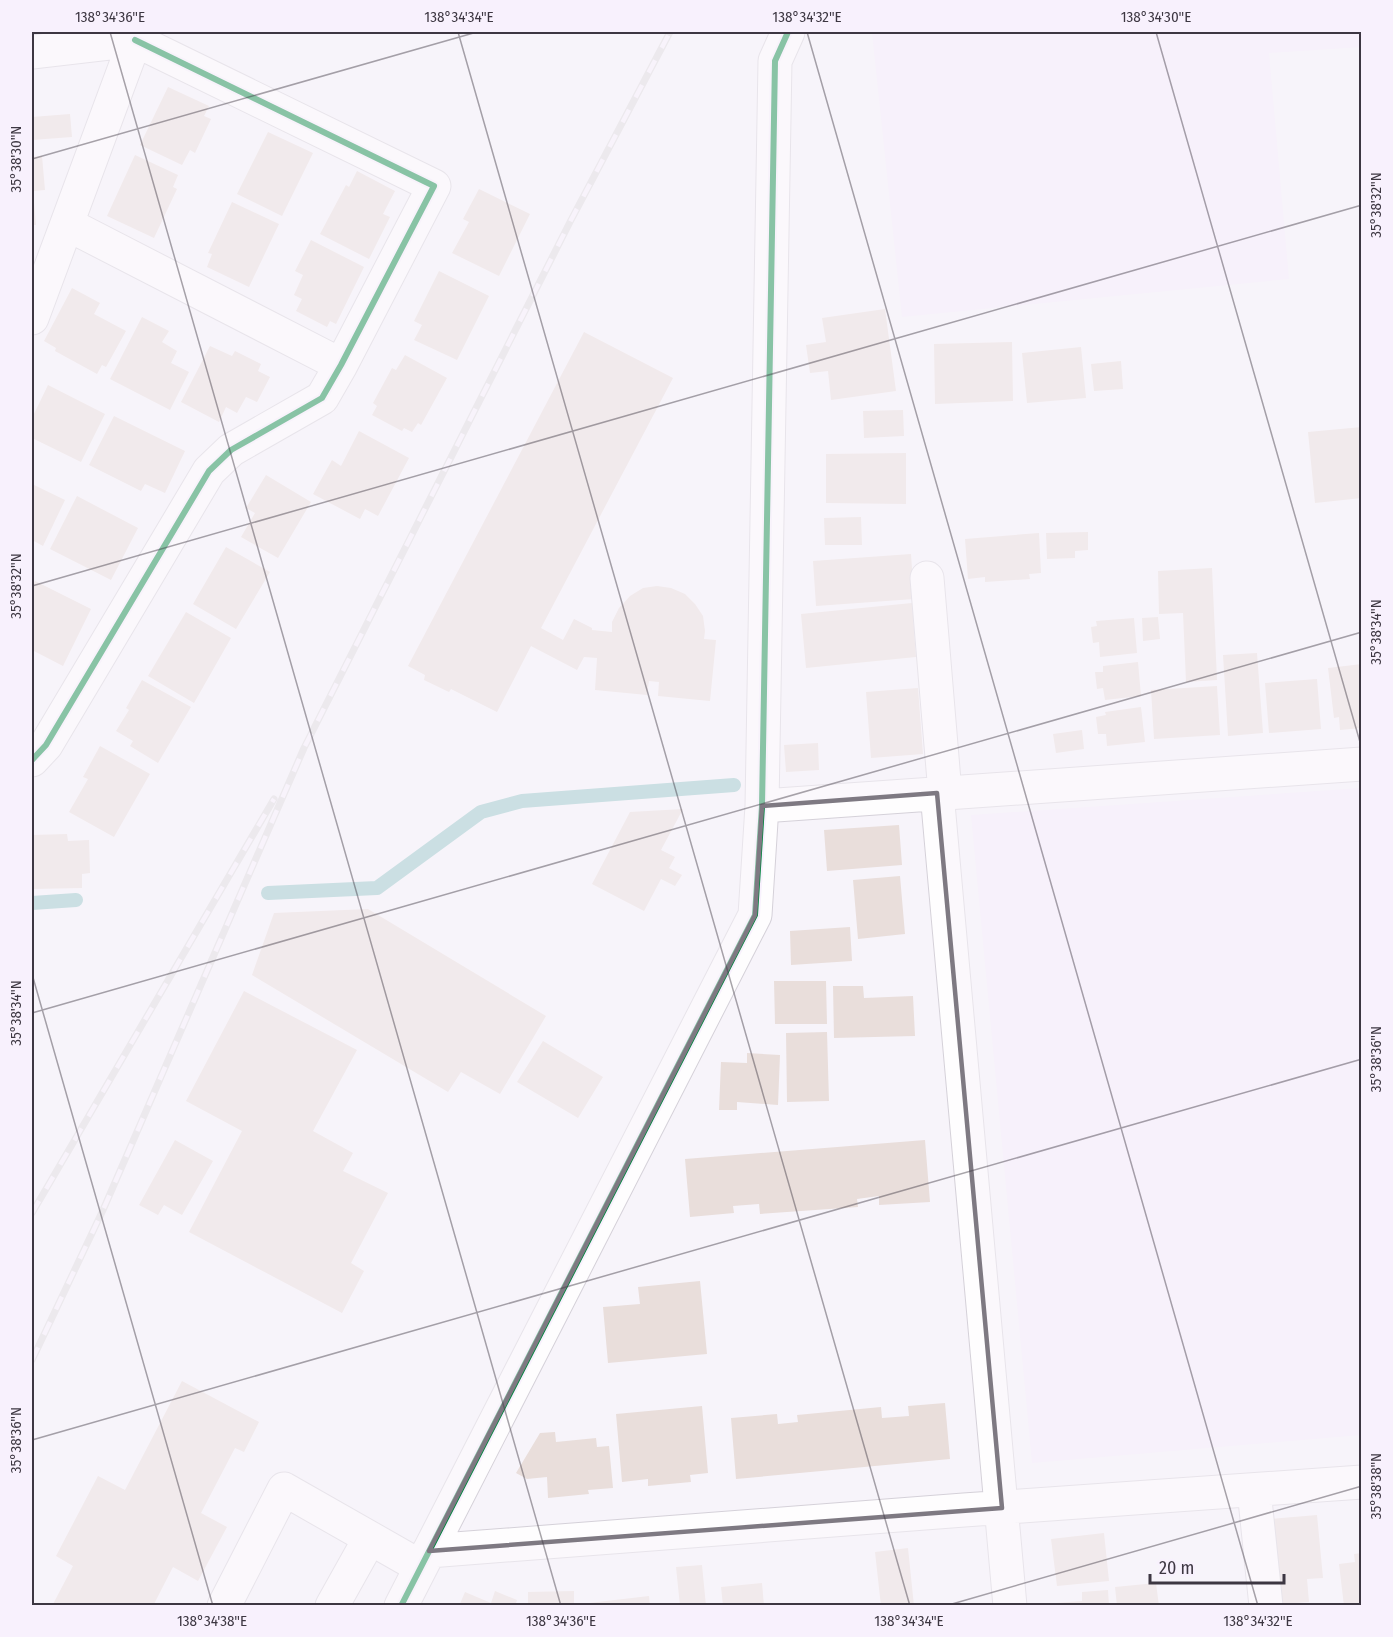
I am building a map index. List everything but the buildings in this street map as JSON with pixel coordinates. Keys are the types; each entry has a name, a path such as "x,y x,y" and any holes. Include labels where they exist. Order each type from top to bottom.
{"street":[{"path":"401,1605 755,915 762,806 775,62 788,32"},
{"path":"32,318 136,36"},
{"path":"32,52 136,36 434,186 322,398 231,450 209,471 46,745 32,760"},
{"path":"67,224 341,365"},
{"path":"927,578 941,793 1010,1605"},
{"path":"762,806 1362,764"},
{"path":"224,1605 284,1489 370,1538 425,1559 1002,1508 1362,1482"},
{"path":"1254,1490 1266,1605"},
{"path":"332,1605 370,1538"}],"highlighted area":[{"path":"937,793 1002,1508 429,1551 755,915 762,806"}],"shaded area":[{"path":"872,32 1361,32 1362,47 1269,53 1289,279 902,317"},
{"path":"1361,788 1361,1435 1032,1463 971,815"}],"waterway":[{"path":"268,893 377,888 481,812 522,801 734,785"},
{"path":"32,903 76,900"}],"railway":[{"path":"32,1360 103,1210 304,748 570,222 670,32"},
{"path":"32,1213 274,799"}],"cycle path":[{"path":"401,1606 755,915 762,806 775,61 788,32"},
{"path":"32,760 46,745 209,471 231,450 322,398 434,186 135,40"}]}
